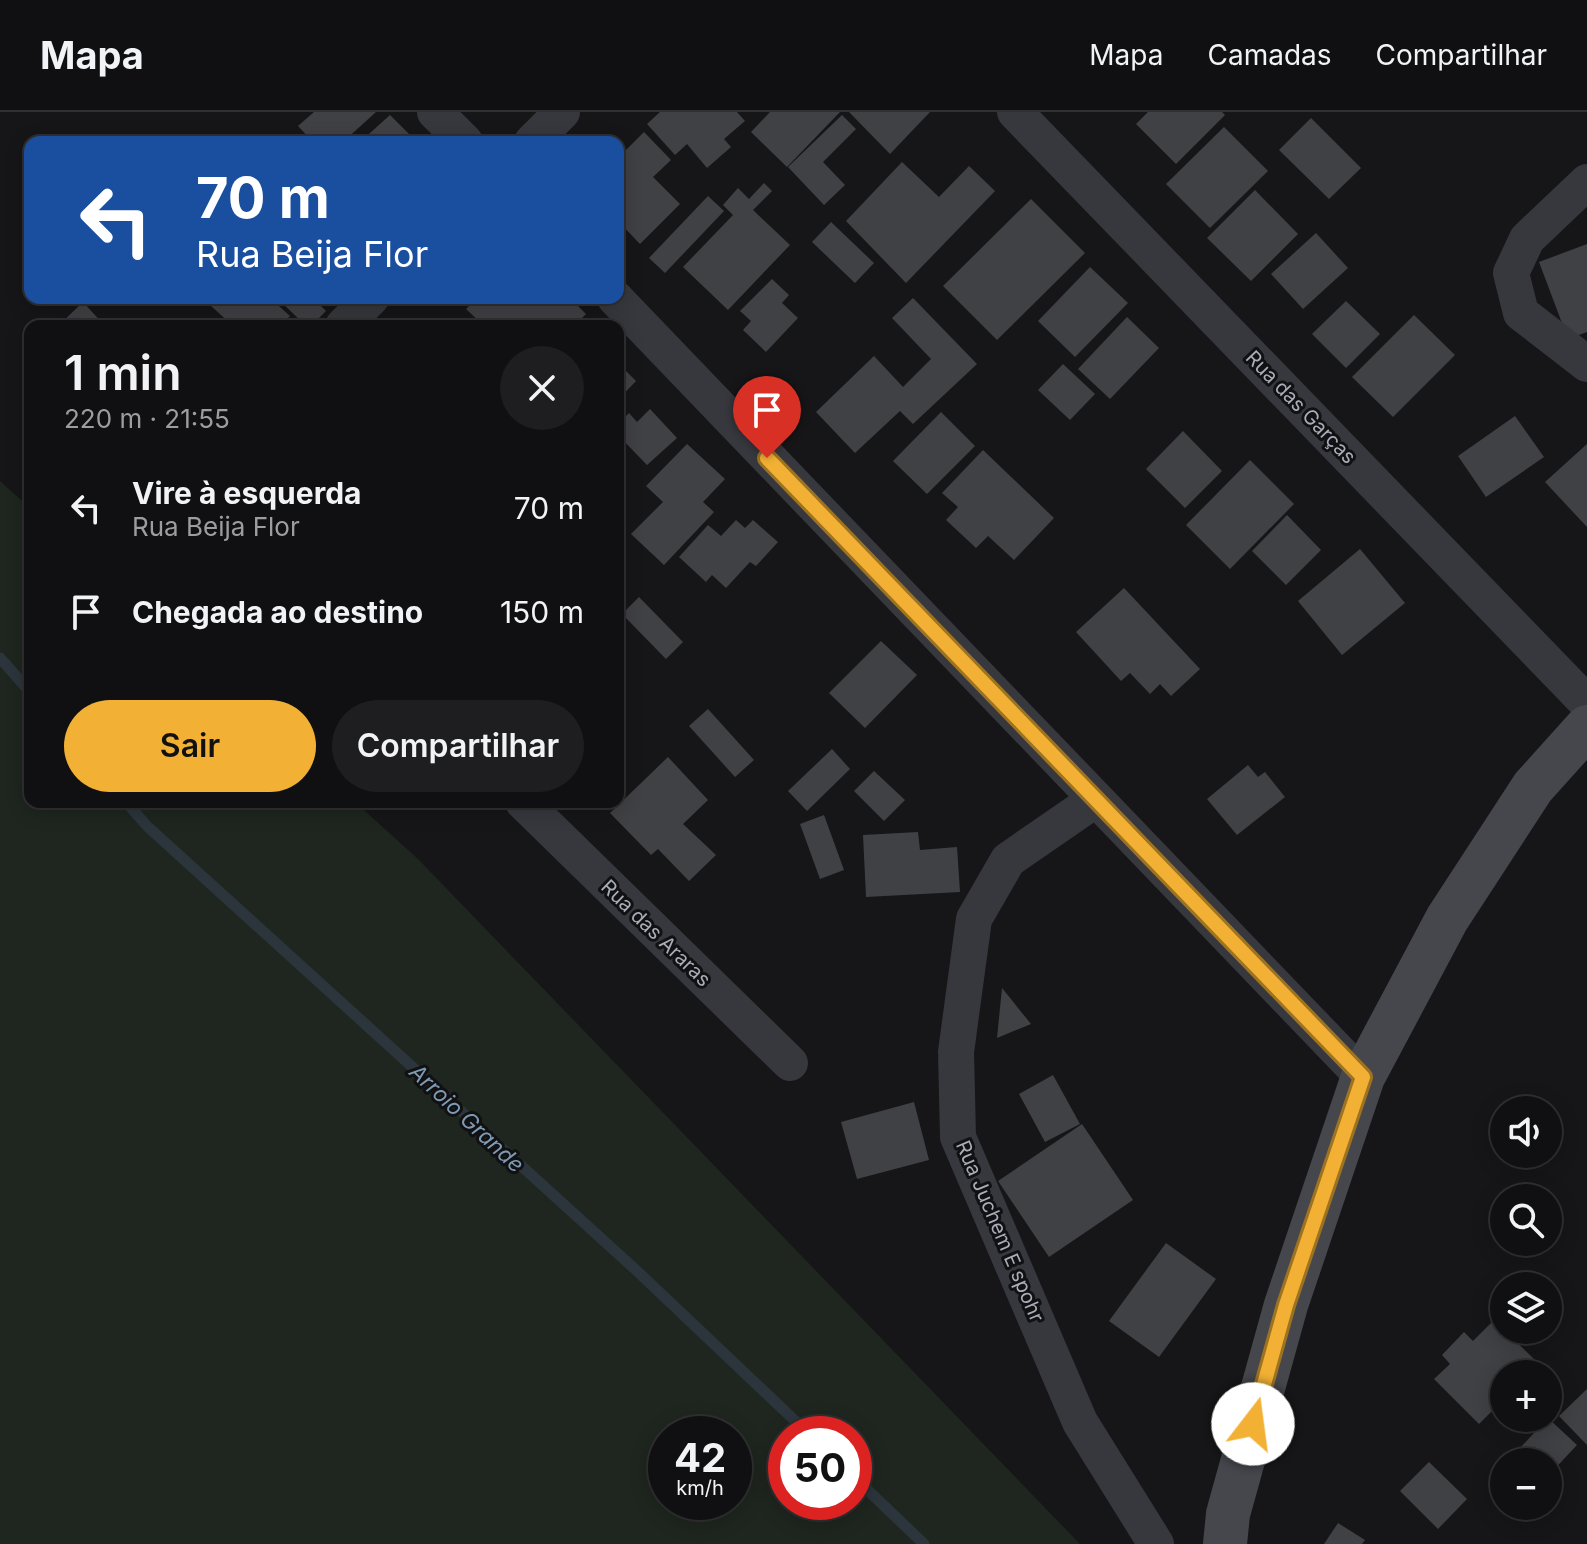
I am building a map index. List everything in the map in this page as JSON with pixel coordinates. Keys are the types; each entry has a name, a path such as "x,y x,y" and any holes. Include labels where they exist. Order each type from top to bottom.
{"main road":[{"path":"1225,1544 1228,1514 1286,1305 1363,1077 1456,905 1533,787 1587,727"}],"street":[{"path":"435,112 459,136"},
{"path":"538,136 562,112"},
{"name":"Rua das Garças","path":"1015,112 1587,703"},
{"path":"1587,182 1527,239 1511,273 1521,313 1587,364"},
{"path":"349,320 365,304"},
{"path":"621,304 1363,1077"},
{"name":"Rua Juchem E spohr","path":"1095,800 1008,860 974,919 956,1052 958,1137 1080,1422 1156,1544"},
{"name":"Rua das Araras","path":"529,808 790,1063"}],"shaded area":[{"path":"0,481 24,503 24,808 362,808 418,859 1080,1544 0,1544"}],"building":[{"path":"314,112 376,112 350,136 307,136 298,126"},
{"path":"660,112 737,112 745,121 724,139 731,147 707,168 687,144 675,155 647,124"},
{"path":"770,112 840,112 787,167 751,132"},
{"path":"849,112 930,112 890,154"},
{"path":"1148,112 1222,112 1225,115 1176,164 1136,124"},
{"path":"390,115 411,136 367,136"},
{"path":"842,115 856,129 823,162 845,185 824,205 788,167"},
{"path":"1311,118 1361,168 1329,199 1279,150"},
{"path":"1224,127 1268,171 1210,228 1166,184"},
{"path":"644,132 671,160 653,177 680,204 640,244 624,227 624,152"},
{"path":"902,162 939,197 969,166 995,191 906,283 846,221"},
{"path":"764,183 772,191 753,210 790,245 728,310 683,267 733,215 723,205 738,188 749,199"},
{"path":"1255,190 1298,234 1251,281 1207,238"},
{"path":"708,196 724,211 665,273 649,258"},
{"path":"1031,199 1085,253 997,340 943,286"},
{"path":"831,222 874,263 855,283 812,242"},
{"path":"1316,233 1348,268 1303,309 1271,274"},
{"path":"1587,244 1587,332 1568,339 1539,262"},
{"path":"1090,267 1128,303 1075,357 1038,321"},
{"path":"772,279 789,295 782,303 798,318 766,352 743,330 751,321 740,311"},
{"path":"913,298 977,364 913,424 900,411 855,453 816,412 874,356 903,387 931,359 892,318"},
{"path":"1346,301 1380,334 1346,368 1312,334"},
{"path":"81,304 85,304 100,320 64,320"},
{"path":"277,304 290,316 286,320 226,320 210,305"},
{"path":"283,304 319,304 326,311 317,320 300,320"},
{"path":"471,304 576,304 586,314 580,320 478,320 466,309"},
{"path":"1414,315 1455,355 1393,417 1352,377"},
{"path":"1127,317 1159,348 1110,399 1078,369"},
{"path":"1063,364 1095,394 1070,420 1038,390"},
{"path":"624,369 636,381 624,394"},
{"path":"650,409 677,438 647,465 624,441 624,418 629,413 637,422"},
{"path":"941,412 975,446 927,494 893,461"},
{"path":"1515,416 1544,457 1486,497 1458,456"},
{"path":"1183,431 1222,471 1185,508 1146,469"},
{"path":"687,444 725,479 703,502 714,512 664,565 631,534 663,502 646,486"},
{"path":"1587,444 1587,527 1545,482"},
{"path":"983,450 1054,518 1014,560 988,536 976,548 946,520 958,507 942,493"},
{"path":"1250,460 1294,504 1230,569 1186,525"},
{"path":"1287,515 1321,550 1286,585 1252,551"},
{"path":"736,520 745,528 753,520 778,542 756,566 750,562 726,588 712,575 706,582 679,557 708,525 721,536"},
{"path":"1360,549 1405,603 1342,655 1298,601"},
{"path":"1124,588 1200,669 1171,696 1160,684 1150,694 1130,673 1121,681 1076,632"},
{"path":"639,597 683,642 666,659 624,616 624,612"},
{"path":"881,641 917,675 865,728 829,693"},
{"path":"708,709 754,760 735,777 689,726"},
{"path":"832,749 850,769 807,811 788,791"},
{"path":"668,757 708,800 683,824 716,855 689,881 658,849 651,855 610,813 615,808 624,808 624,799"},
{"path":"1248,765 1258,777 1265,772 1285,797 1237,835 1207,799"},
{"path":"874,771 905,800 884,821 854,791"},
{"path":"824,815 844,870 820,879 800,824"},
{"path":"918,832 920,850 957,847 960,892 866,897 863,835"},
{"path":"1002,988 1031,1024 997,1038"},
{"path":"1053,1075 1080,1124 1045,1142 1019,1094"},
{"path":"914,1102 929,1160 857,1179 841,1122"},
{"path":"1082,1124 1133,1200 1049,1257 998,1181"},
{"path":"1166,1243 1216,1279 1159,1357 1109,1321"},
{"path":"1490,1324 1490,1344 1519,1344 1535,1360 1490,1360 1490,1413 1479,1424 1434,1379 1450,1364 1442,1355 1464,1332 1473,1341"},
{"path":"1587,1389 1587,1445 1562,1419 1562,1413"},
{"path":"1562,1431 1577,1445 1562,1461 1562,1448 1520,1448 1535,1432"},
{"path":"1429,1462 1467,1499 1438,1529 1400,1491"},
{"path":"1338,1523 1365,1540 1362,1544 1324,1544"}],"waterway":[{"name":"Arroio Grande","path":"0,658 24,685"},
{"name":"Arroio Grande","path":"131,808 147,826 636,1270 790,1416"},
{"name":"Arroio Grande","path":"872,1494 924,1544"}],"route":[{"path":"767,458 1363,1077 1286,1305 1253,1424"}]}
